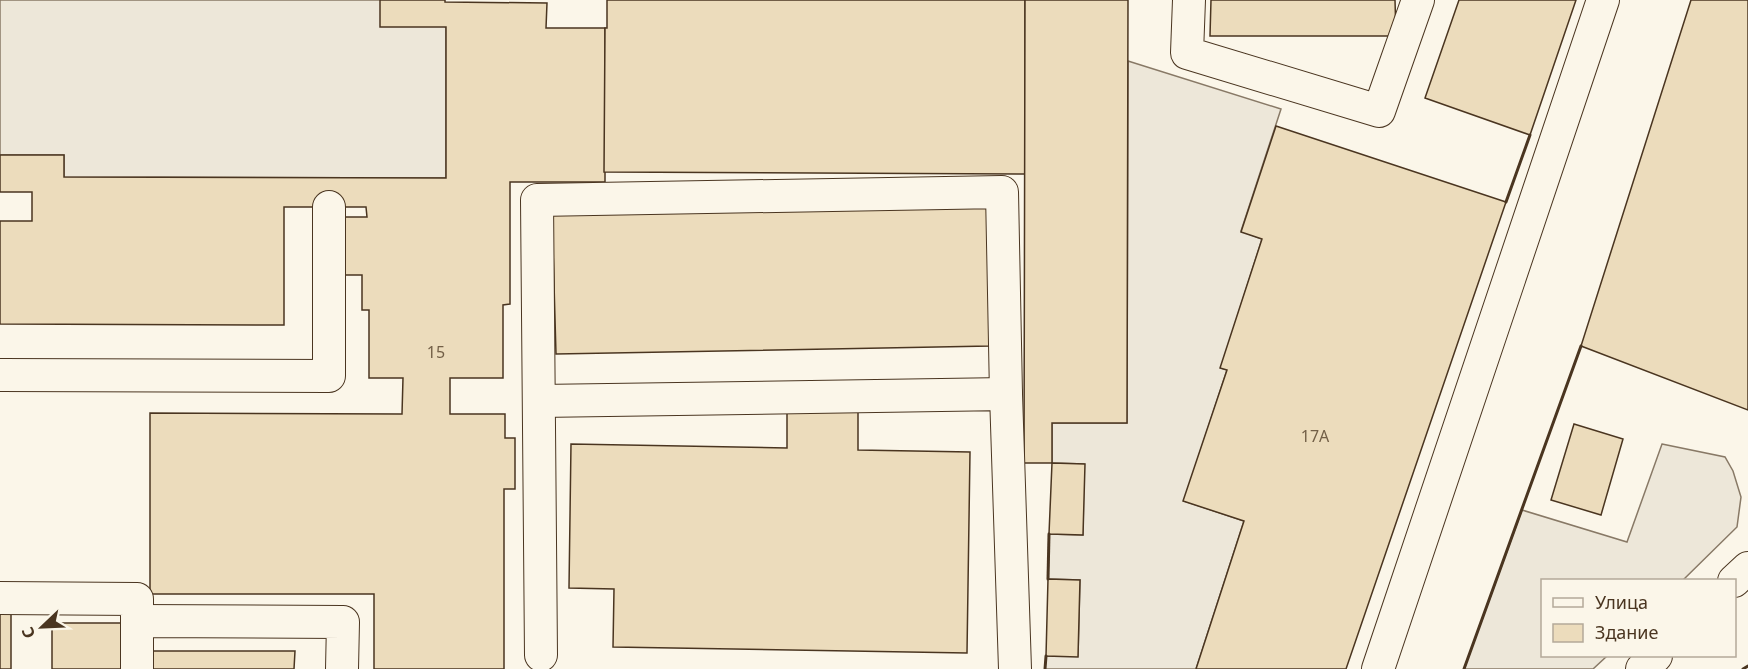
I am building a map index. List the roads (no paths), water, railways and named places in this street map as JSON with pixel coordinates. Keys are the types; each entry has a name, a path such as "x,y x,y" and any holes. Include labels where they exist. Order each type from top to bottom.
{"lane":[{"path":"1189,0 1187,53 1378,111 1418,0"},
{"path":"1378,669 1603,0"},
{"path":"541,655 537,200 1002,192 1015,669"},
{"path":"0,375 329,376 329,207"},
{"path":"539,401 1006,394"},
{"path":"1736,579 1748,568"},
{"path":"0,598 137,599 137,669"},
{"path":"137,621 343,622 342,669"},
{"path":"1642,669 1655,657"}]}
